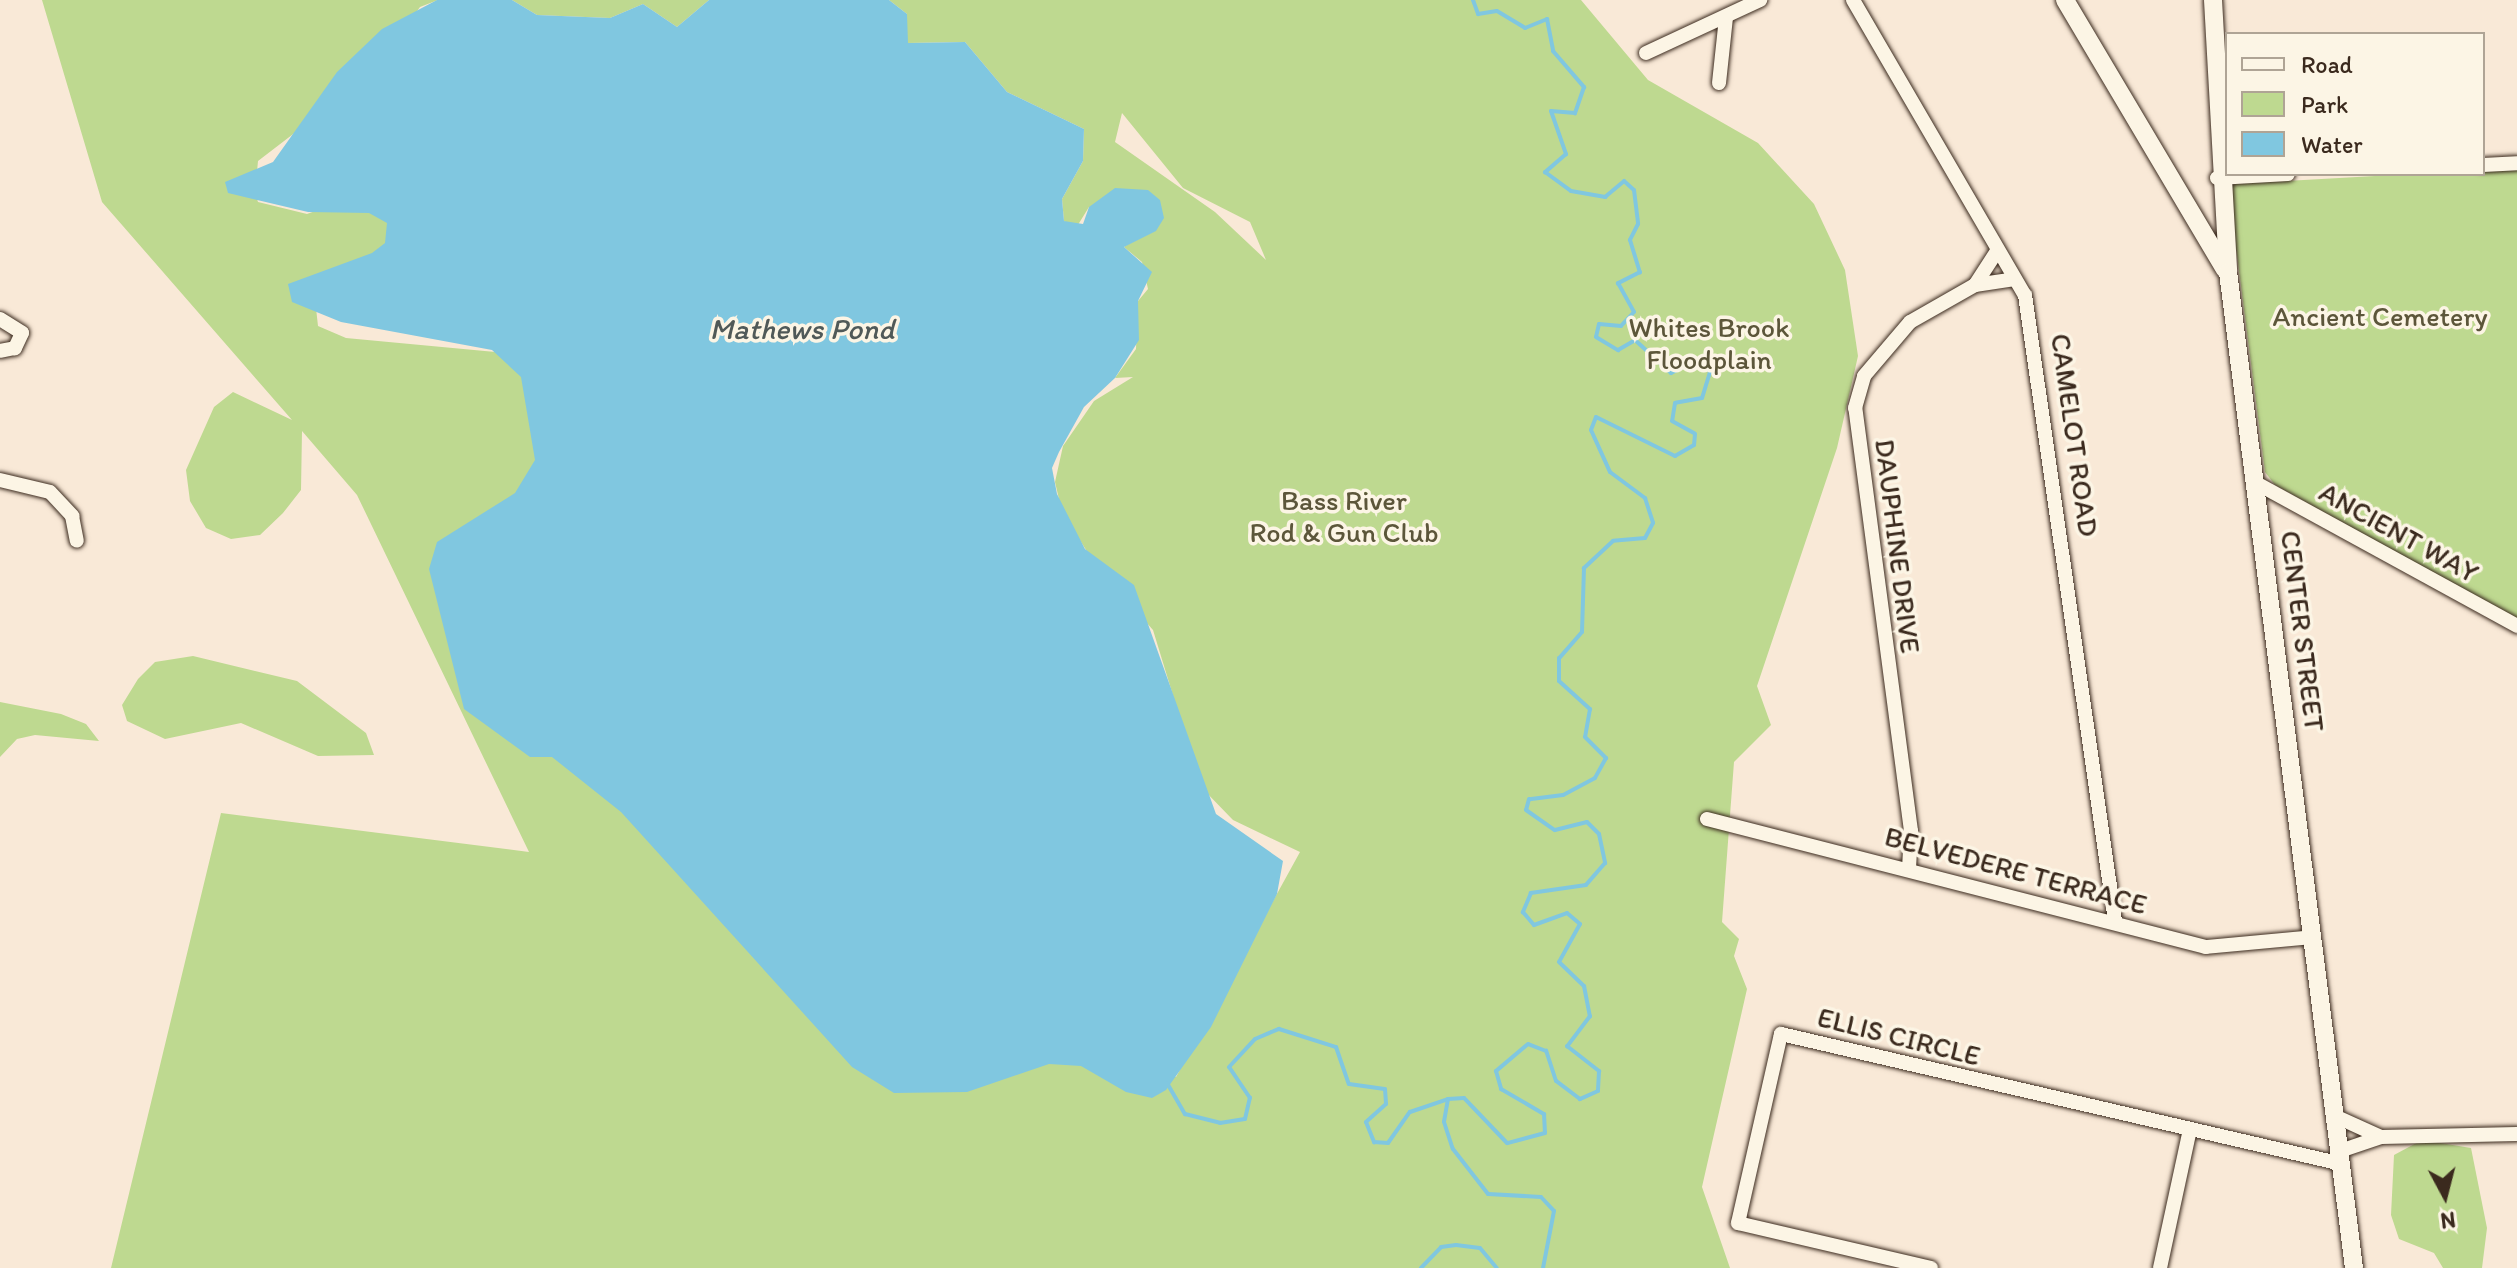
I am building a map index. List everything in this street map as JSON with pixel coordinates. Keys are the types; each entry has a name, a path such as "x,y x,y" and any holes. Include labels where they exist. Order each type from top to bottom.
{"street":[{"path":"1646,53 1760,0"},
{"name":"CAMELOT ROAD","path":"1853,0 1996,253 2015,279 2040,364 2115,921"},
{"path":"2065,0 2228,272"},
{"name":"CENTER STREET","path":"2213,0 2217,178 2354,1268"},
{"path":"1719,83 1726,17"},
{"path":"2485,165 2517,163"},
{"path":"2217,178 2252,176"},
{"name":"DAUPHINE DRIVE","path":"1975,285 1996,253"},
{"name":"DAUPHINE DRIVE","path":"1909,869 1911,831 1855,408 1864,376 1910,322 1975,285 2015,279"},
{"path":"0,319 22,333 15,348 0,351"},
{"path":"0,480 50,492 72,516 77,541"},
{"name":"ANCIENT WAY","path":"2256,483 2517,626"},
{"name":"BELVEDERE TERRACE","path":"1707,819 2223,949 2314,937"},
{"name":"ELLIS CIRCLE","path":"1931,1268 1738,1223 1781,1034 2189,1134 2341,1158"},
{"path":"2337,1117 2381,1137 2517,1134"},
{"path":"2160,1268 2189,1134"},
{"path":"2341,1158 2381,1137"}],"green space":[{"path":"42,0 438,0 420,7 389,51 331,105 258,161 255,193 258,202 307,214 405,179 389,251 343,265 314,290 318,326 346,338 506,353 552,404 578,776 935,1063 1009,1077 1075,1052 1176,1077 1300,852 1233,820 1201,787 1153,630 1095,564 1062,512 1055,482 1063,446 1094,401 1133,377 1115,378 1136,349 1138,301 1148,289 1142,262 1124,247 1142,233 1089,207 1076,228 1064,221 1062,199 1083,161 1084,129 1007,92 965,42 907,43 907,14 889,0 1581,0 1648,80 1758,143 1814,204 1845,270 1858,356 1837,448 1757,686 1771,725 1734,762 1722,922 1739,939 1734,956 1747,989 1702,1187 1730,1268 111,1268 221,813 529,852 357,495 302,431 301,490 283,513 260,535 231,539 206,528 190,501 186,470 214,407 233,392 292,420 102,202","holes":["1122,113 1183,188 1250,222 1266,260 1215,212 1115,142"]},
{"path":"512,0 709,0 677,27 643,4 610,18 537,15"},
{"name":"Ancient Cemetery","path":"2517,168 2517,619 2275,485 2265,472 2230,201 2231,184 2374,176 2485,176 2485,170"},
{"path":"193,656 297,681 366,733 374,755 318,756 241,723 165,739 127,721 122,705 138,679 155,662"},
{"path":"0,702 61,714 86,724 99,741 35,735 17,739 0,757"},
{"path":"2422,1140 2471,1148 2487,1228 2482,1268 2443,1268 2434,1253 2399,1239 2391,1215 2394,1155"}],"water":[{"name":"Mathews Pond","path":"437,0 512,0 537,15 610,18 643,4 677,27 709,0 889,0 907,14 908,43 965,42 1007,92 1084,129 1083,161 1062,199 1064,221 1083,224 1089,207 1115,188 1148,190 1160,200 1164,218 1156,231 1124,247 1152,272 1138,301 1139,340 1115,378 1084,407 1052,468 1057,494 1085,549 1134,585 1216,814 1283,861 1277,894 1211,1027 1166,1090 1152,1098 1126,1092 1081,1066 1049,1064 967,1092 894,1093 852,1067 621,812 552,757 530,757 464,709 429,569 437,542 515,493 535,460 521,377 492,350 341,322 292,302 288,284 372,253 385,243 387,223 369,213 308,212 228,193 225,182 273,162 337,72 382,29"}],"waterway":[{"path":"1473,0 1478,14 1497,11 1525,28 1547,19 1553,51 1584,87 1575,113 1551,111 1566,154 1545,172 1571,191 1605,197 1624,181 1634,190 1638,224 1630,240 1640,272 1618,283 1634,312 1621,326 1599,324 1596,337 1618,350 1635,340 1671,373 1700,359 1710,372 1702,398 1675,403 1672,421 1695,434 1694,445 1675,456 1596,417 1591,430 1610,472 1645,498 1653,523 1645,538 1613,541 1584,568 1582,632 1559,658 1559,681 1590,709 1585,737 1606,758 1595,778 1563,795 1529,799 1526,810 1555,830 1587,822 1599,834 1605,863 1586,885 1531,893 1523,912 1534,925 1567,913 1580,924 1559,962 1584,986 1590,1016 1567,1046 1599,1071 1598,1091 1580,1099 1556,1081 1546,1051 1528,1044 1496,1071 1501,1089 1544,1114 1545,1133 1507,1143 1464,1098 1448,1099 1444,1122 1453,1149 1488,1194 1541,1197 1554,1211 1543,1268"},
{"path":"1167,1083 1185,1114 1220,1123 1245,1119 1250,1098 1229,1067 1255,1039 1279,1029 1336,1047 1349,1084 1385,1089 1386,1104 1366,1122 1374,1142 1388,1143 1410,1112 1448,1099"},
{"path":"1421,1268 1441,1247 1456,1245 1480,1248 1497,1268"}],"park label":[{"name":"Whites Brook Floodplain","path":"1709,343"},
{"name":"Bass River Rod & Gun Club","path":"1344,516"}]}
